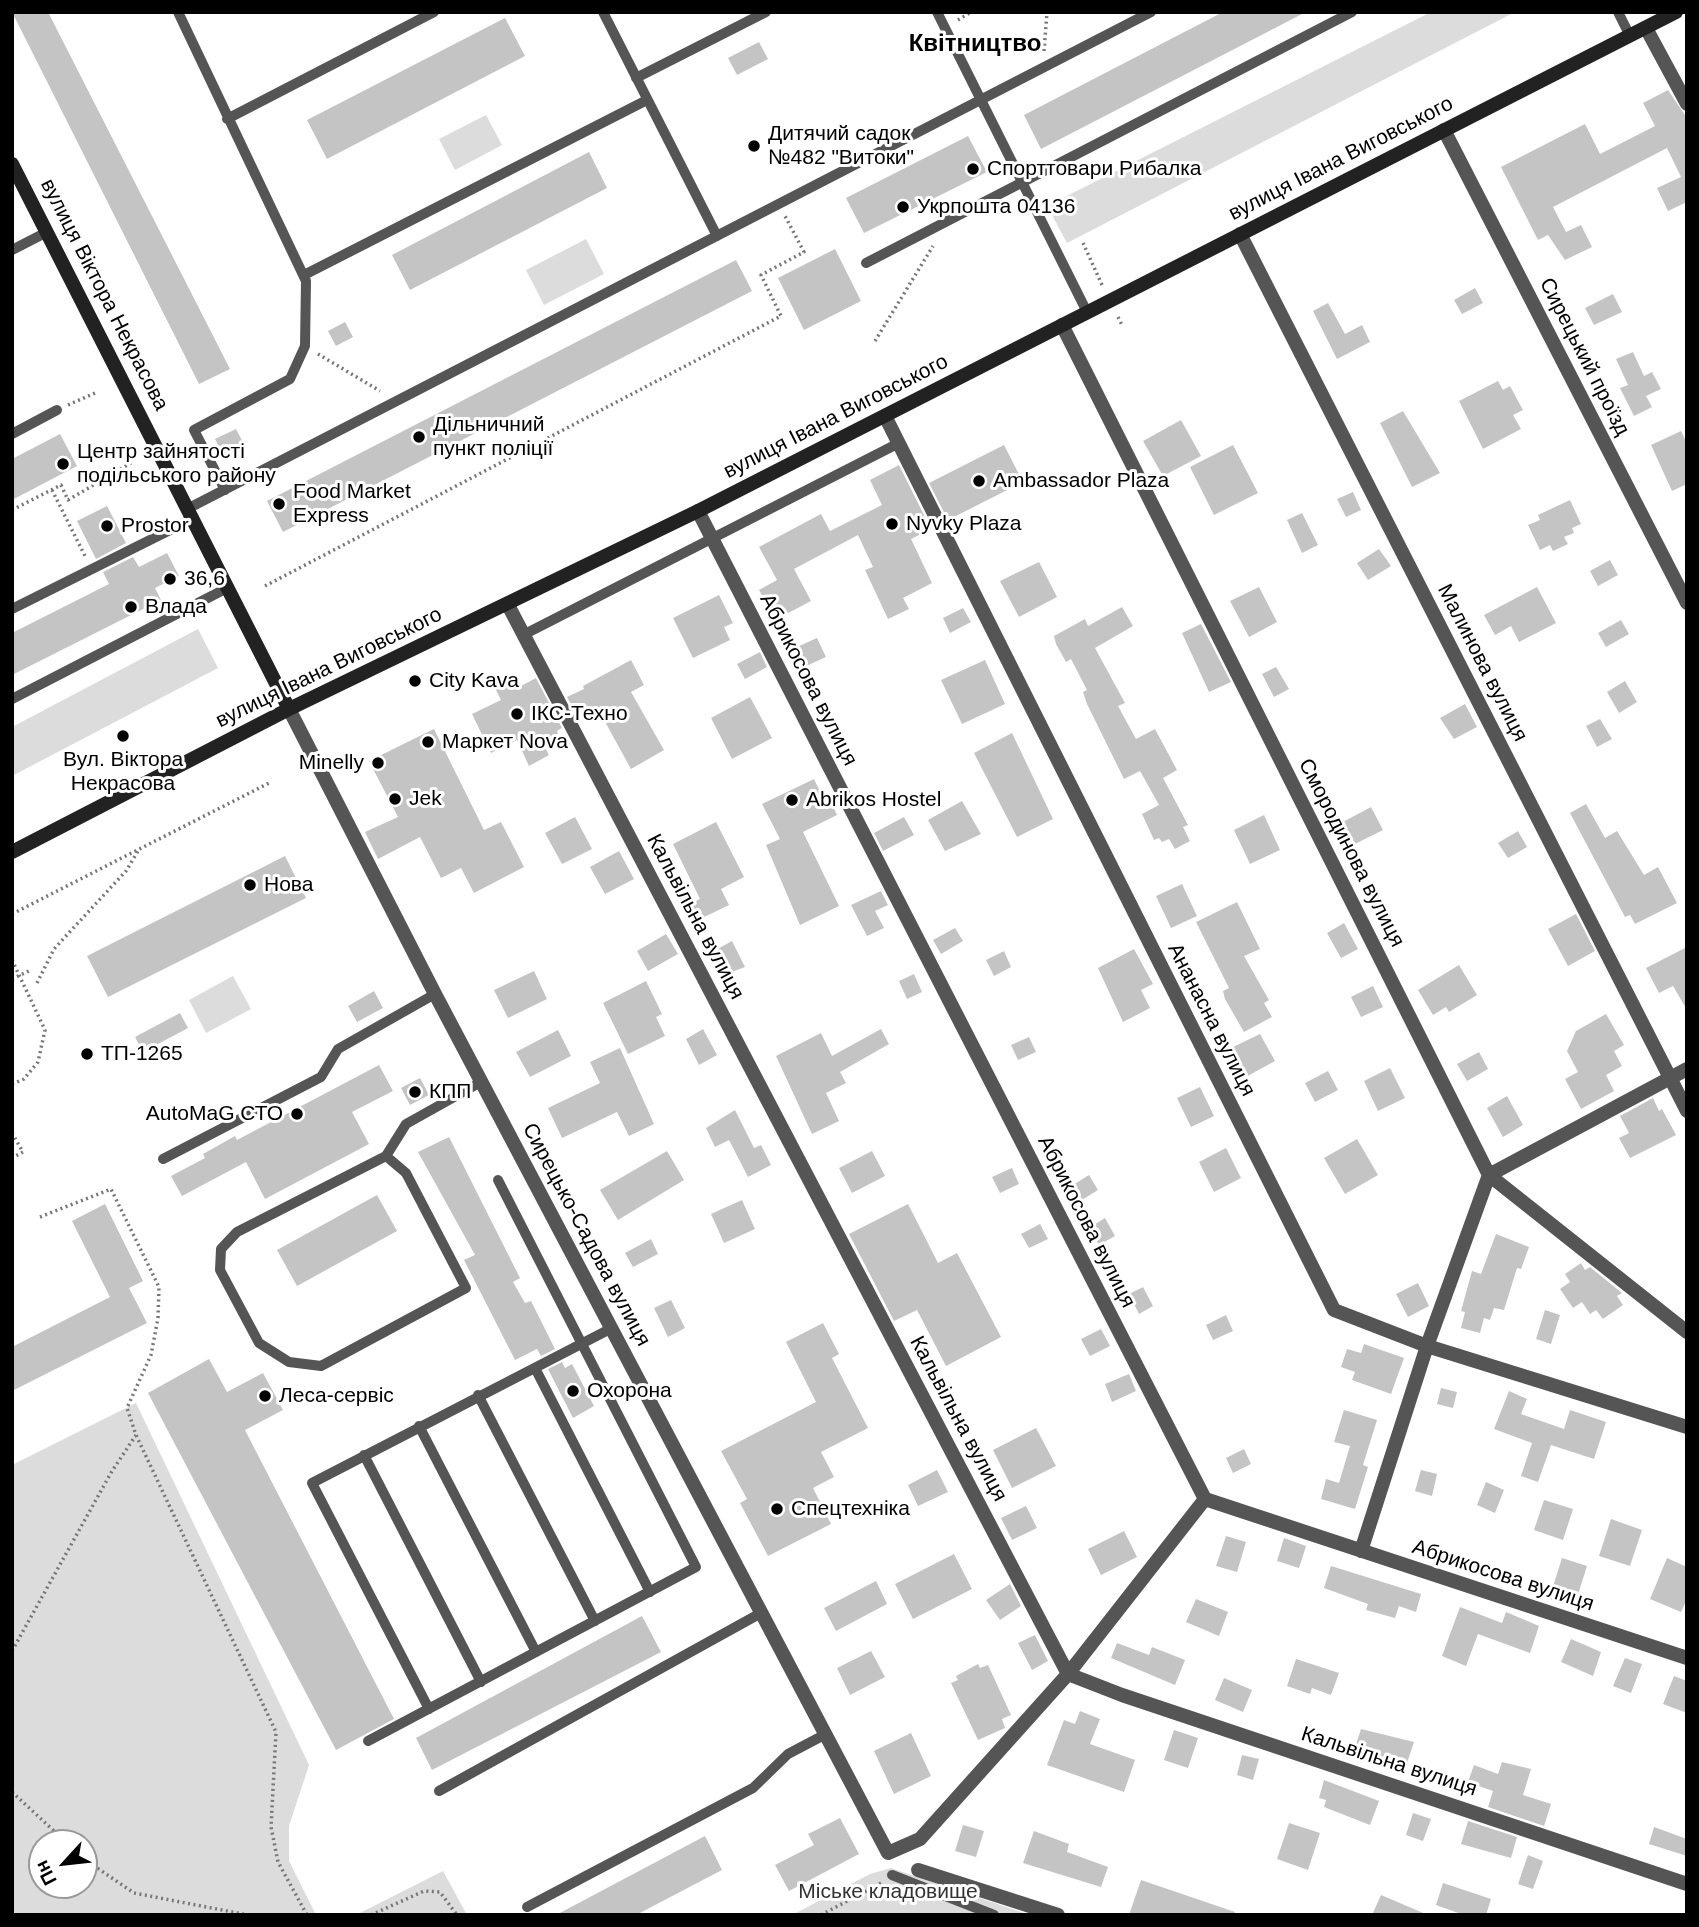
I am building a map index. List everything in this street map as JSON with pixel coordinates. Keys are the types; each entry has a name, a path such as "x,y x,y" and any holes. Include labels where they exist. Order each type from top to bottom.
{"main road":[{"name":"вулиця Івана Виговського","path":"12,852 289,709 698,512 1676,12"},
{"name":"вулиця Віктора Некрасова","path":"12,164 289,709"}],"street":[{"path":"1646,28 1687,104"},
{"name":"Сирецький проїзд","path":"1444,130 1687,603"},
{"name":"Малинова вулиця","path":"1240,234 1687,1111"},
{"name":"Смородинова вулиця","path":"1062,325 1489,1175 1687,1332"},
{"name":"Ананасна вулиця","path":"885,416 1334,1310 1427,1346 1687,1427"},
{"name":"Абрикосова вулиця","path":"698,512 1205,1499 1687,1658"},
{"name":"Кальвільна вулиця","path":"508,604 1068,1674 1122,1695 1687,1884"},
{"name":"Сирецько-Садова вулиця","path":"289,709 481,1082 888,1853 920,1839 1068,1674"},
{"path":"1362,1551 1427,1346 1489,1175 1687,1069"},
{"path":"1068,1674 1205,1499"},
{"path":"918,1870 1058,1915"}],"lane":[{"path":"178,12 304,275 305,346 290,379 194,430 225,491"},
{"path":"227,119 434,12"},
{"path":"603,12 717,236"},
{"path":"636,78 766,12"},
{"path":"937,12 1087,312"},
{"path":"12,609 92,569 225,491 1151,12"},
{"path":"866,263 1352,12"},
{"path":"1618,12 1630,36"},
{"path":"304,275 647,100"},
{"path":"12,250 47,232"},
{"path":"12,434 57,410"},
{"path":"523,635 898,443"},
{"path":"12,699 229,587"},
{"path":"163,1159 321,1077 338,1049 435,994"},
{"path":"386,1156 406,1173 466,1287 321,1366 289,1362 258,1343 220,1270 221,1250 237,1232 386,1156 407,1124 481,1082"},
{"path":"368,1741 696,1567 498,1180"},
{"path":"429,1709 312,1483 478,1395 583,1345 611,1328"},
{"path":"535,1368 650,1592"},
{"path":"478,1395 595,1621"},
{"path":"419,1426 536,1652"},
{"path":"364,1455 481,1682"},
{"path":"439,1791 761,1613"},
{"path":"527,1907 753,1788 788,1754 826,1734"},
{"path":"892,1875 994,1915"}],"path":[{"path":"1043,67 1047,12"},
{"path":"265,586 781,316 761,275 804,252 779,205"},
{"path":"875,341 949,220"},
{"path":"1083,243 1110,300"},
{"path":"305,346 397,401"},
{"path":"57,410 95,393"},
{"path":"12,510 61,485 68,500 131,463"},
{"path":"52,490 92,569"},
{"path":"12,914 269,783"},
{"path":"37,983 54,949 126,871 140,849"},
{"path":"12,960 45,1030 38,1062 24,1079 12,1084"},
{"path":"12,979 31,970"},
{"path":"12,1133 23,1152 12,1158"},
{"path":"40,1217 110,1189 159,1287 159,1318 150,1355 127,1408 136,1435 276,1732 271,1826 278,1862 307,1915"},
{"path":"12,1651 112,1471 136,1435"},
{"path":"12,1792 52,1829"},
{"path":"98,1868 135,1893 248,1915"},
{"path":"821,1915 868,1893 892,1875"},
{"path":"371,1915 424,1891 440,1892 457,1915"}],"green space":[{"path":"1431,12 1515,12 1067,243 1047,206"},
{"path":"486,115 502,145 455,170 439,139"},
{"path":"586,239 604,274 544,305 526,270"},
{"path":"198,629 218,668 12,776 12,727"},
{"path":"233,976 251,1009 206,1033 189,1000"},
{"path":"136,1403 309,1765 289,1826 289,1861 316,1915 12,1915 12,1465"},
{"name":"Міське кладовище","path":"891,1868 1030,1915 792,1915 870,1874"},
{"path":"443,1871 467,1915 356,1915"}],"building":[{"path":"12,12 48,12 230,369 199,384"},
{"path":"1223,12 1306,12 1041,149 1024,115"},
{"path":"505,18 525,56 327,159 307,120"},
{"path":"759,42 768,59 737,75 728,58"},
{"path":"1668,90 1687,118 1687,202 1668,211 1657,188 1681,177 1667,148 1553,207 1566,232 1581,225 1592,247 1565,260 1548,235 1538,240 1501,167 1585,124 1600,154 1655,126 1643,103"},
{"path":"968,136 987,172 864,233 846,198"},
{"path":"589,152 607,188 410,290 392,255"},
{"path":"835,249 861,301 804,330 778,278"},
{"path":"736,260 752,291 283,532 267,501"},
{"path":"1475,288 1483,303 1462,314 1454,300"},
{"path":"1613,294 1622,312 1594,325 1585,308"},
{"path":"1328,303 1345,334 1362,325 1370,342 1337,359 1313,311"},
{"path":"345,322 353,337 336,346 328,331"},
{"path":"1633,352 1644,376 1652,372 1661,389 1646,396 1652,407 1634,416 1620,388 1628,385 1616,359"},
{"path":"1498,381 1503,390 1510,386 1523,410 1513,415 1521,429 1483,449 1459,401"},
{"path":"1403,411 1440,473 1412,487 1380,423"},
{"path":"1181,420 1201,456 1163,476 1143,441"},
{"path":"236,429 245,446 224,457 215,439"},
{"path":"1681,431 1687,443 1687,484 1672,491 1651,445"},
{"path":"60,434 77,466 12,500 12,459"},
{"name":"Ambassador Plaza","path":"1004,445 1023,482 948,520 929,483"},
{"path":"1233,445 1258,493 1214,515 1190,467"},
{"path":"899,465 931,529 911,539 932,583 903,598 909,609 888,619 865,570 873,567 858,535 794,569 811,601 775,620 759,590 777,580 759,547 821,514 830,531 882,505 870,480"},
{"path":"1353,492 1361,510 1346,517 1337,499"},
{"path":"1570,500 1581,524 1572,528 1574,533 1564,537 1568,544 1553,551 1550,545 1540,550 1528,525 1540,520 1538,515"},
{"path":"107,506 126,543 96,559 77,521"},
{"path":"1302,513 1318,545 1302,553 1287,520"},
{"path":"1379,549 1391,566 1368,580 1357,563"},
{"path":"167,553 179,576 155,588 161,600 12,675 12,633 109,584 103,572 133,557 139,567"},
{"path":"1610,560 1618,575 1598,586 1590,571"},
{"path":"1039,562 1057,597 1019,617 1000,581"},
{"path":"1259,587 1277,622 1249,637 1230,601"},
{"path":"1537,587 1556,623 1519,642 1511,626 1495,635 1484,615"},
{"path":"719,595 733,623 724,627 730,640 693,658 673,618"},
{"path":"1122,607 1133,626 1095,648 1125,703 1118,706 1136,739 1155,729 1177,770 1163,778 1188,825 1183,827 1190,841 1175,849 1169,839 1162,842 1159,838 1154,840 1142,814 1159,805 1140,771 1124,779 1087,704 1083,692 1087,690 1071,659 1066,662 1054,636 1085,619 1088,626"},
{"path":"963,608 971,622 950,633 943,618"},
{"path":"1621,620 1629,634 1606,647 1598,633"},
{"path":"1201,624 1231,682 1209,692 1182,633"},
{"path":"817,638 826,657 806,666 797,647"},
{"path":"760,652 767,667 745,679 737,664"},
{"path":"631,660 644,685 631,692 664,750 631,769 598,709 579,719 567,697"},
{"path":"985,660 1005,704 962,724 941,680"},
{"path":"1276,667 1289,689 1274,697 1262,674"},
{"path":"536,678 562,728 557,731 558,734 542,742 549,755 529,766 517,740 491,753 472,714 501,700 495,688 514,679 519,687"},
{"path":"1625,681 1637,702 1619,713 1607,692"},
{"path":"750,697 772,738 732,759 711,718"},
{"path":"1465,704 1477,727 1454,739 1440,718"},
{"path":"1600,719 1612,739 1597,747 1586,726"},
{"path":"434,729 484,830 501,822 524,867 474,893 461,868 441,878 420,837 378,859 365,832 398,817 369,761"},
{"path":"1012,733 1053,819 1017,837 974,753"},
{"path":"814,779 825,802 830,800 837,815 803,832 839,906 800,925 766,845 780,839 762,804"},
{"path":"962,801 981,834 945,851 928,820"},
{"path":"1586,804 1605,838 1617,831 1644,875 1658,867 1677,903 1635,924 1630,915 1625,917 1570,813"},
{"path":"1371,807 1383,830 1353,845 1341,823"},
{"path":"1264,815 1280,850 1250,864 1234,830"},
{"path":"575,817 592,849 562,864 545,833"},
{"path":"904,817 914,835 883,851 874,833"},
{"path":"716,822 744,877 721,889 729,905 698,920 690,904 700,899 673,844"},
{"path":"1518,831 1527,847 1508,858 1498,843"},
{"path":"619,851 634,879 605,894 590,867"},
{"path":"285,856 306,898 108,997 87,956"},
{"path":"1182,884 1197,916 1171,928 1156,896"},
{"path":"881,891 888,905 875,911 884,928 867,936 851,905"},
{"path":"1237,902 1260,949 1244,956 1269,1000 1264,1003 1272,1017 1244,1032 1225,999 1223,991 1229,988 1196,922"},
{"path":"1576,914 1595,951 1568,966 1548,929"},
{"path":"1344,923 1358,949 1341,958 1327,933"},
{"path":"955,928 963,941 941,954 933,940"},
{"path":"666,934 678,954 648,971 637,951"},
{"path":"732,941 745,967 724,975 712,952"},
{"path":"1687,947 1687,1010 1673,986 1659,993 1646,968"},
{"path":"1134,949 1153,984 1141,990 1150,1008 1123,1022 1098,968"},
{"path":"1004,951 1011,967 994,976 986,960"},
{"path":"1459,965 1477,995 1449,1012 1446,1007 1433,1015 1418,990"},
{"path":"534,971 547,999 508,1018 494,990"},
{"path":"914,974 922,992 907,999 899,981"},
{"path":"646,981 662,1014 656,1017 665,1036 628,1054 603,1003"},
{"path":"1373,986 1383,1007 1361,1017 1351,997"},
{"path":"374,991 383,1008 357,1022 348,1006"},
{"path":"180,1013 188,1028 143,1052 135,1037"},
{"path":"1606,1014 1624,1045 1614,1051 1622,1066 1606,1075 1614,1091 1581,1109 1565,1079 1578,1072 1567,1051 1576,1031"},
{"path":"703,1029 717,1055 699,1065 686,1039"},
{"path":"881,1029 889,1044 840,1072 846,1083 826,1093 839,1121 812,1134 776,1056 821,1033 832,1056"},
{"path":"558,1030 571,1056 530,1077 516,1052"},
{"path":"1260,1034 1275,1061 1244,1078 1229,1049"},
{"path":"1029,1037 1036,1052 1018,1060 1011,1045"},
{"path":"620,1048 654,1124 629,1136 617,1112 562,1138 548,1108 600,1083 590,1062"},
{"path":"1479,1052 1488,1069 1467,1081 1457,1064"},
{"path":"379,1065 393,1091 352,1112 369,1144 265,1199 246,1162 182,1196 171,1176 205,1158 203,1154 235,1136 237,1140"},
{"path":"1390,1068 1405,1098 1378,1111 1364,1081"},
{"path":"1328,1071 1338,1090 1315,1102 1305,1083"},
{"name":"КПП","path":"420,1078 429,1095 410,1105 401,1088"},
{"path":"1200,1087 1214,1116 1191,1127 1177,1098"},
{"path":"1507,1096 1523,1125 1503,1137 1487,1108"},
{"path":"1653,1098 1676,1135 1630,1158 1619,1138 1629,1133 1620,1116"},
{"path":"735,1110 754,1148 761,1145 771,1165 748,1177 729,1140 715,1147 706,1128"},
{"path":"449,1137 520,1278 513,1282 525,1303 531,1301 555,1349 541,1356 537,1349 515,1360 464,1260 475,1255 418,1152"},
{"path":"1357,1139 1378,1175 1345,1194 1324,1158"},
{"path":"1226,1148 1241,1178 1214,1192 1199,1162"},
{"path":"667,1151 684,1180 618,1220 600,1190"},
{"path":"872,1151 885,1176 852,1193 839,1168"},
{"path":"1012,1168 1019,1184 1000,1193 992,1177"},
{"path":"1089,1175 1098,1190 1082,1200 1073,1185"},
{"path":"377,1195 397,1231 297,1286 277,1250"},
{"path":"742,1200 755,1229 724,1243 711,1214"},
{"path":"105,1204 143,1281 129,1288 147,1323 12,1391 12,1347 110,1297 72,1221"},
{"path":"908,1204 938,1263 957,1253 1001,1337 946,1366 917,1310 894,1321 849,1234"},
{"path":"1105,1218 1115,1236 1099,1245 1089,1228"},
{"path":"1040,1224 1048,1239 1029,1248 1021,1234"},
{"path":"1496,1234 1529,1247 1521,1269 1517,1268 1504,1310 1494,1308 1490,1320 1484,1318 1480,1333 1461,1328 1465,1312 1461,1311 1472,1271 1481,1274"},
{"path":"651,1239 658,1254 633,1267 625,1253"},
{"path":"1581,1263 1585,1270 1590,1267 1622,1293 1617,1296 1623,1305 1603,1319 1596,1310 1590,1314 1582,1302 1573,1308 1560,1289 1570,1282 1565,1274"},
{"path":"1418,1283 1429,1306 1408,1317 1396,1294"},
{"path":"1143,1287 1153,1306 1139,1314 1129,1294"},
{"path":"671,1300 685,1328 668,1337 654,1308"},
{"path":"1545,1310 1560,1315 1551,1344 1536,1339"},
{"path":"1226,1315 1233,1331 1213,1340 1206,1325"},
{"path":"823,1323 839,1354 832,1358 868,1428 821,1452 834,1477 813,1488 831,1524 768,1556 740,1503 747,1499 721,1451 816,1402 786,1342"},
{"path":"1101,1329 1110,1346 1090,1356 1081,1339"},
{"path":"1364,1344 1404,1358 1391,1394 1352,1380 1355,1372 1341,1367 1347,1349 1361,1353"},
{"path":"209,1359 227,1392 263,1373 283,1410 245,1430 394,1719 336,1750 148,1393"},
{"name":"Охорона","path":"562,1362 565,1368 572,1364 594,1406 573,1418 548,1369"},
{"path":"1129,1374 1136,1391 1112,1402 1105,1384"},
{"path":"1441,1388 1457,1392 1453,1408 1437,1404"},
{"path":"1509,1391 1527,1399 1521,1414 1564,1429 1570,1410 1606,1422 1594,1459 1551,1445 1538,1482 1521,1476 1532,1443 1494,1429"},
{"path":"1344,1410 1377,1420 1363,1465 1368,1467 1355,1509 1321,1499 1326,1479 1339,1483 1350,1446 1334,1442"},
{"path":"1036,1428 1056,1466 1012,1488 993,1450"},
{"path":"1244,1449 1251,1464 1233,1473 1226,1458"},
{"path":"937,1470 948,1492 918,1506 908,1485"},
{"path":"1421,1470 1437,1474 1432,1496 1415,1491"},
{"path":"1486,1482 1504,1490 1495,1513 1477,1505"},
{"path":"1544,1500 1573,1509 1563,1540 1534,1530"},
{"path":"1026,1506 1037,1528 1012,1540 1001,1518"},
{"path":"1611,1519 1642,1530 1630,1566 1599,1556"},
{"path":"1124,1531 1137,1557 1101,1575 1088,1549"},
{"path":"1226,1536 1246,1542 1237,1572 1216,1566"},
{"path":"1284,1538 1306,1546 1299,1568 1277,1561"},
{"path":"954,1554 972,1589 913,1619 895,1584"},
{"path":"1562,1558 1587,1566 1574,1607 1549,1599"},
{"path":"1667,1558 1687,1567 1687,1599 1681,1612 1650,1599"},
{"path":"1331,1566 1421,1594 1416,1612 1399,1606 1395,1618 1366,1610 1368,1604 1324,1588"},
{"path":"876,1581 887,1604 836,1631 824,1608"},
{"path":"1010,1584 1021,1606 1000,1620 986,1600"},
{"path":"1196,1599 1228,1612 1219,1636 1186,1622"},
{"path":"1460,1607 1502,1623 1506,1612 1539,1626 1530,1653 1478,1634 1466,1666 1442,1656"},
{"path":"642,1616 661,1652 432,1770 416,1738"},
{"path":"1035,1635 1048,1661 1032,1670 1018,1643"},
{"path":"1571,1639 1601,1652 1593,1676 1561,1662"},
{"path":"1117,1643 1149,1655 1152,1647 1185,1660 1175,1685 1111,1658"},
{"path":"871,1651 885,1677 850,1695 837,1668"},
{"path":"1625,1658 1642,1664 1631,1693 1613,1686"},
{"path":"1296,1659 1339,1673 1331,1695 1312,1688 1310,1694 1287,1686"},
{"path":"978,1664 980,1668 988,1665 1011,1715 1002,1719 1005,1728 978,1740 951,1683 958,1680 956,1676"},
{"path":"1674,1676 1687,1681 1687,1713 1663,1704"},
{"path":"1224,1678 1252,1690 1243,1712 1215,1700"},
{"path":"1080,1711 1100,1719 1090,1744 1135,1760 1124,1792 1047,1765 1064,1720 1075,1724"},
{"path":"1361,1729 1414,1742 1403,1775 1352,1757"},
{"path":"1174,1730 1198,1738 1188,1768 1164,1760"},
{"path":"911,1733 931,1776 894,1794 874,1751"},
{"path":"1242,1755 1259,1759 1253,1780 1237,1775"},
{"path":"1502,1762 1531,1769 1523,1795 1551,1804 1544,1826 1488,1807 1493,1791 1468,1782 1474,1765 1498,1774"},
{"path":"1324,1780 1379,1801 1370,1825 1324,1807 1326,1800 1319,1798"},
{"path":"1413,1813 1431,1819 1423,1841 1406,1835"},
{"path":"840,1818 859,1854 789,1891 775,1865 814,1845 808,1834"},
{"path":"1468,1821 1517,1837 1511,1858 1461,1844"},
{"path":"1289,1823 1320,1833 1308,1870 1277,1859"},
{"path":"963,1825 984,1831 976,1857 955,1851"},
{"path":"1654,1827 1687,1839 1687,1856 1649,1844"},
{"path":"1034,1831 1069,1844 1067,1852 1108,1867 1101,1887 1023,1863"},
{"path":"705,1836 722,1870 636,1915 556,1915"},
{"path":"1528,1855 1543,1861 1533,1889 1518,1884"},
{"path":"1141,1880 1235,1912 1234,1915 1129,1915"},
{"path":"1443,1883 1491,1899 1486,1915 1464,1915 1436,1905"},
{"path":"1381,1895 1428,1915 1372,1915"}],"place":[{"name":"Дитячий садок №482 \"Витоки\"","path":"754,146"},
{"name":"Спорттовари Рибалка","path":"973,169"},
{"name":"Укрпошта 04136","path":"903,207"},
{"name":"Дільничний пункт поліції","path":"419,437"},
{"name":"Центр зайнятості подільського району","path":"63,464"},
{"name":"Ambassador Plaza","path":"979,481"},
{"name":"Food Market Express","path":"279,504"},
{"name":"Nyvky Plaza","path":"892,524"},
{"name":"Prostor","path":"107,526"},
{"name":"36,6","path":"170,579"},
{"name":"Влада","path":"131,607"},
{"name":"City Kava","path":"415,681"},
{"name":"ІКС-Техно","path":"517,714"},
{"name":"Вул. Віктора Некрасова","path":"123,736"},
{"name":"Маркет Nova","path":"428,742"},
{"name":"Minelly","path":"378,763"},
{"name":"Jek","path":"395,799"},
{"name":"Abrikos Hostel","path":"792,800"},
{"name":"Нова","path":"250,885"},
{"name":"ТП-1265","path":"87,1054"},
{"name":"КПП","path":"415,1092"},
{"name":"AutoMaG СТО","path":"297,1114"},
{"name":"Охорона","path":"573,1391"},
{"name":"Леса-сервіс","path":"265,1396"},
{"name":"Спецтехніка","path":"777,1509"}],"district":[{"name":"Квітництво","path":"975,44"}]}
